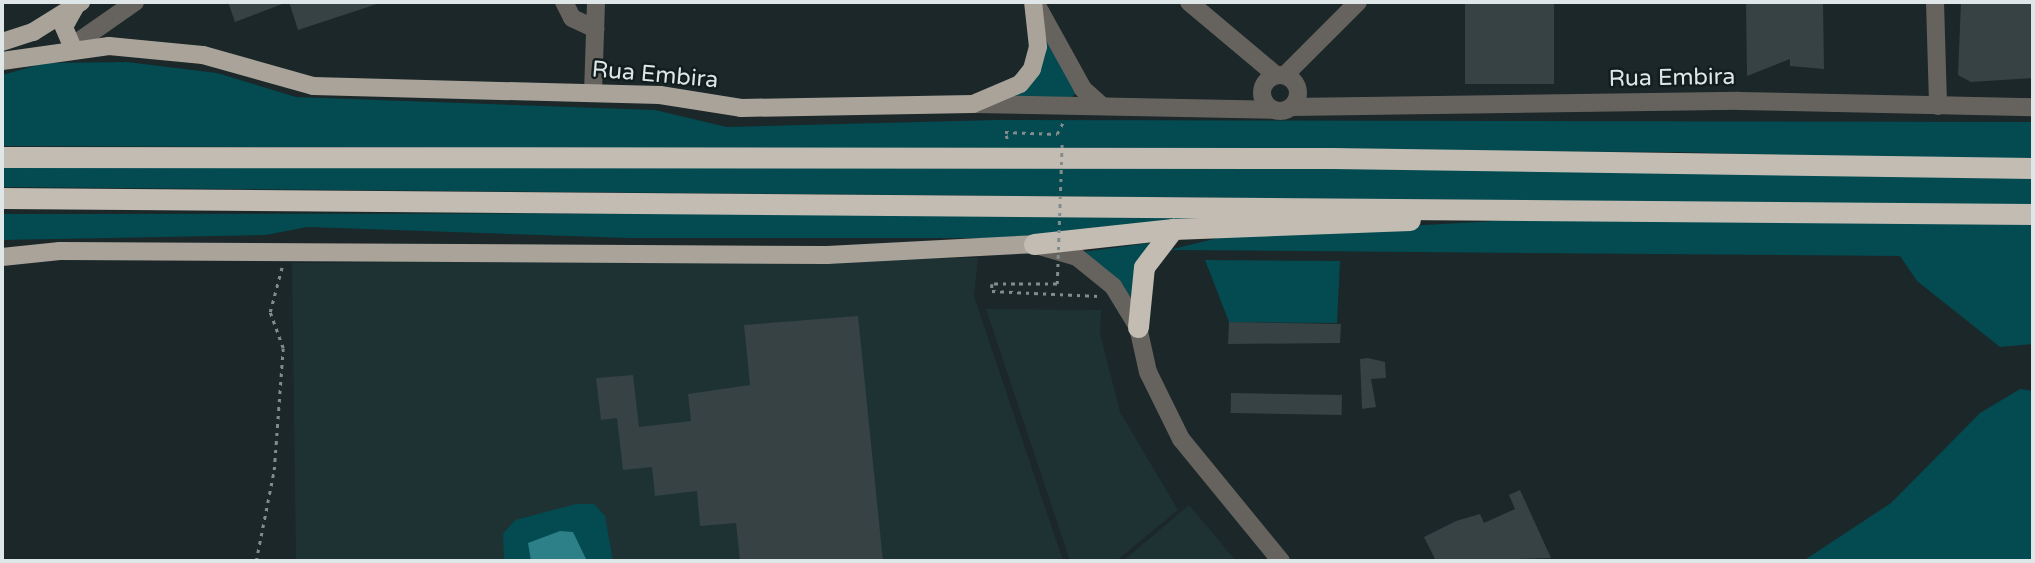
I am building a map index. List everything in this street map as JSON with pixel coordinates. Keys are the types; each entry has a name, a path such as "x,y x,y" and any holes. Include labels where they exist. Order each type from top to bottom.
{"highway":[{"path":"2,155 1332,158 2033,168"},
{"path":"2,198 1477,206 2033,214"},
{"path":"2,205 103,199"},
{"path":"1034,244 1172,229 1436,219 1477,206"},
{"path":"1138,327 1144,267 1172,229"}],"main road":[{"path":"973,104 1020,84 1032,69 1038,47 1034,2"},
{"path":"72,46 64,27 78,4"},
{"path":"2,42 78,4"},
{"name":"Rua Embira","path":"2,61 72,46 203,55 313,86 593,93 741,108 973,104"},
{"path":"2,257 289,252 827,255 1034,244"}],"street":[{"path":"564,2 572,18 596,29"},
{"path":"593,93 596,2"},
{"path":"1034,2 1083,89 1101,105"},
{"path":"1189,2 1284,85"},
{"path":"1238,109 1284,85 1358,2"},
{"path":"1935,2 1938,106"},
{"path":"72,46 134,3"},
{"name":"Rua Embira","path":"973,104 1273,110 1284,85 2033,107"},
{"path":"1034,244 1090,264 1121,298 1138,327 1148,372 1181,439 1281,561"}],"path":[{"path":"1057,134 1004,132 1004,139 1062,140 1057,284 992,284 992,291 1121,298"},
{"path":"256,561 274,470 282,348 270,312 289,252"}],"shaded area":[{"path":"1039,14 1080,89 1069,100 995,105 1032,69"},
{"path":"127,62 217,73 296,97 655,110 727,127 996,120 2033,122 2033,162 1677,152 2,146 2,75 45,63"},
{"path":"1293,165 2033,177 2033,205 2,187 2,168"},
{"path":"1204,213 1203,219 1020,238 628,238 307,227 266,235 2,240 2,214"},
{"path":"1884,219 2033,225 2033,344 2000,347 1917,281 1900,256 1169,250 1226,236 1514,220"},
{"path":"1149,243 1133,301 1120,281 1083,252"},
{"path":"978,258 974,296 1063,561 296,561 292,263"},
{"path":"1205,260 1340,261 1337,323 1229,322"},
{"path":"986,309 1101,310 1100,333 1120,412 1178,510 1116,561 1070,561"},
{"path":"2020,389 2033,391 2033,561 1803,561 1891,503 1980,413"},
{"path":"576,504 594,504 605,516 613,561 504,561 503,534 515,520"},
{"path":"1189,505 1236,561 1123,561"},
{"path":"560,531 573,532 587,561 531,561 528,543"}],"building":[{"path":"228,2 285,2 285,3 235,22"},
{"path":"289,2 377,2 377,4 298,30"},
{"path":"1465,2 1554,2 1554,84 1465,84"},
{"path":"1746,2 1823,2 1824,69 1790,66 1790,59 1747,76"},
{"path":"1961,2 2033,2 2033,78 1971,82 1958,75"},
{"path":"858,316 883,561 740,561 736,523 700,526 697,491 655,496 652,467 623,470 617,418 601,420 596,378 633,375 639,427 691,421 688,394 750,385 744,325"},
{"path":"1229,322 1341,324 1340,343 1228,344"},
{"path":"1360,359 1385,362 1386,378 1371,379 1376,407 1362,409"},
{"path":"1231,393 1342,395 1342,415 1231,413"},
{"path":"1520,490 1551,558 1436,561 1424,537 1456,521 1480,514 1484,523 1515,509 1509,495"}]}
